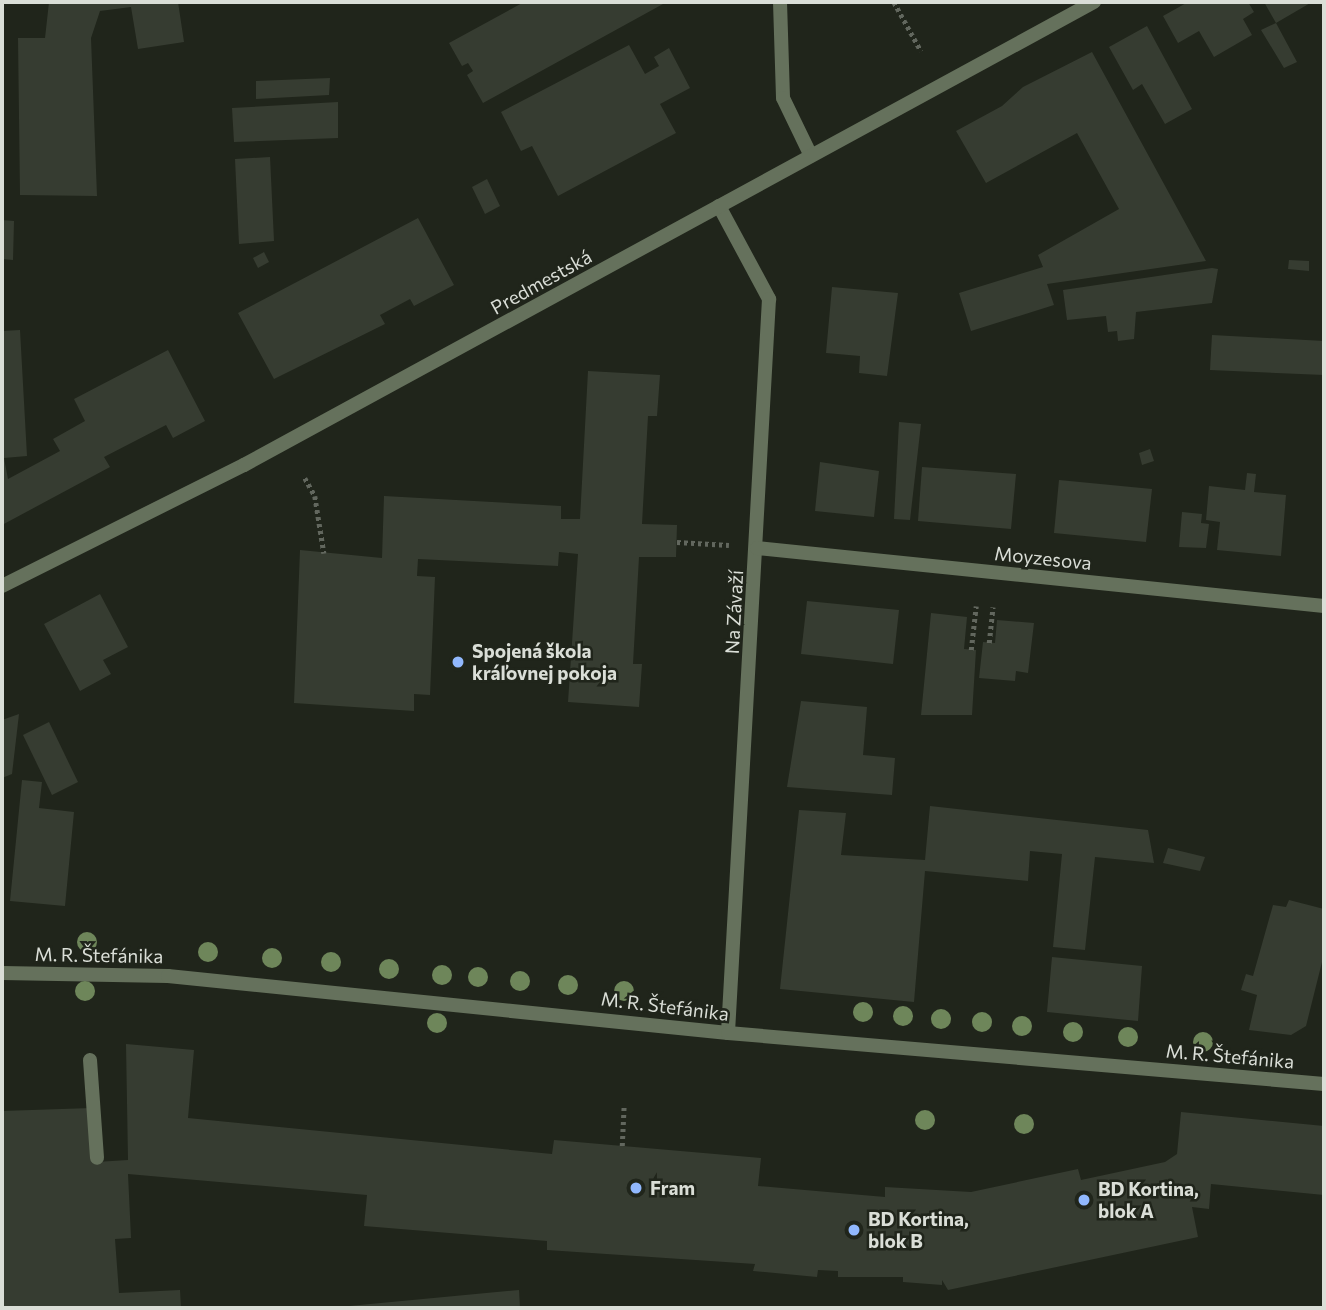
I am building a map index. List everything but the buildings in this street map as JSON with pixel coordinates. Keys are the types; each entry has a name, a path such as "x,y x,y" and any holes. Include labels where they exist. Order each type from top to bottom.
{"street":[{"path":"780,2 783,98 811,156"},
{"name":"Predmestská","path":"2,586 244,465 1094,2"},
{"name":"Na Závaží","path":"719,206 769,299 728,1033"},
{"name":"Moyzesova","path":"757,548 1324,606"},
{"name":"M. R. Štefánika","path":"2,973 168,976 728,1033 1324,1084"},
{"path":"90,1060 97,1157"}],"path":[{"path":"894,2 921,51"},
{"path":"305,478 315,496 324,552"},
{"path":"677,542 729,545"},
{"path":"971,650 976,606"},
{"path":"989,643 993,607"},
{"path":"622,1146 624,1104"}],"place":[{"name":"Spojená škola kráľovnej pokoja","path":"458,662"},
{"name":"Fram","path":"636,1188"},
{"name":"BD Kortina, blok A","path":"1084,1200"},
{"name":"BD Kortina, blok B","path":"854,1230"}]}
